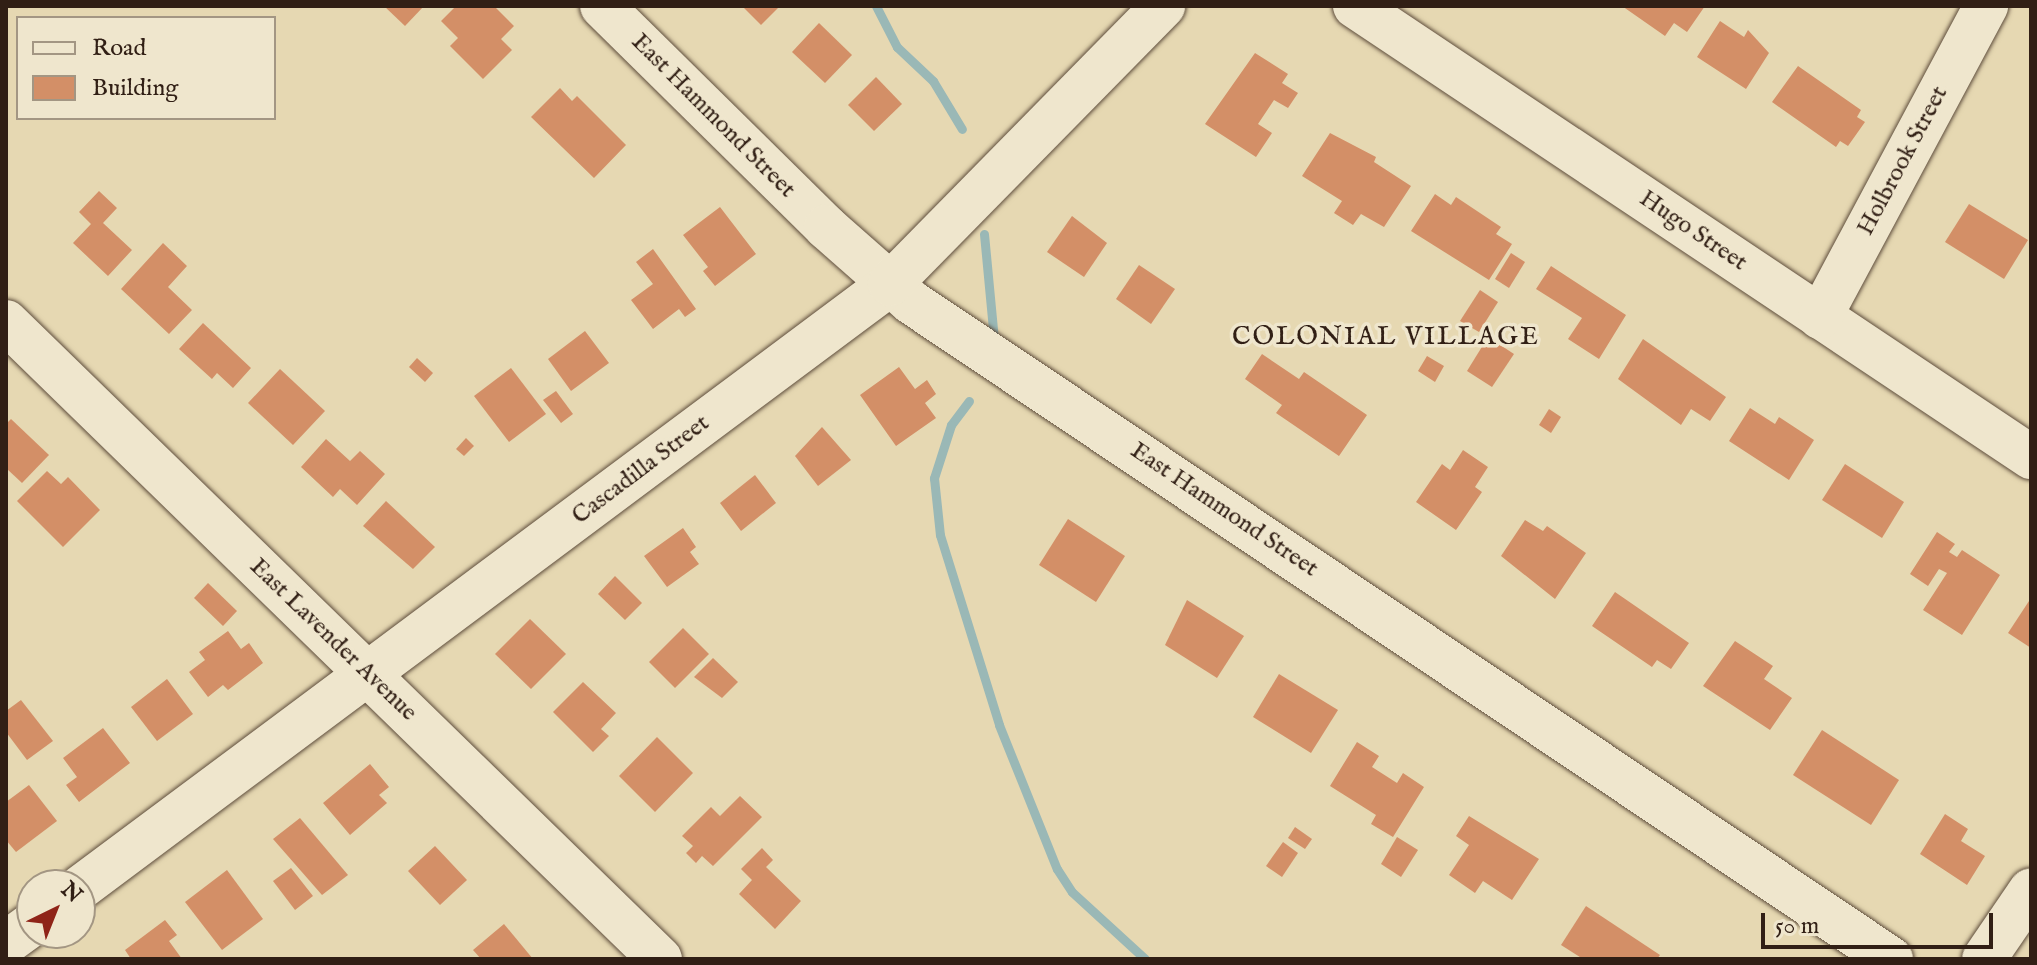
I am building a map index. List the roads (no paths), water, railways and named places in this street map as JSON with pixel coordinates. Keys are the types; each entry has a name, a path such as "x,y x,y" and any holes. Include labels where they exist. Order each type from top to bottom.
{"street":[{"name":"East Hammond Street","path":"602,6 890,284 939,322 1891,959"},
{"name":"Cascadilla Street","path":"96,876 370,676 890,284 1163,6"},
{"name":"Hugo Street","path":"1355,6 2031,457"},
{"name":"Holbrook Street","path":"1820,317 1986,6"},
{"name":"East Lavender Avenue","path":"6,322 660,959"},
{"path":"1984,959 2031,890"}],"waterway":[{"path":"876,6 897,47 933,81 962,129"},
{"path":"984,234 994,339"},
{"path":"969,401 951,425 934,478 940,535 999,725 1057,869 1072,892 1145,959"}],"district":[{"name":"COLONIAL VILLAGE","path":"1386,337"}]}
